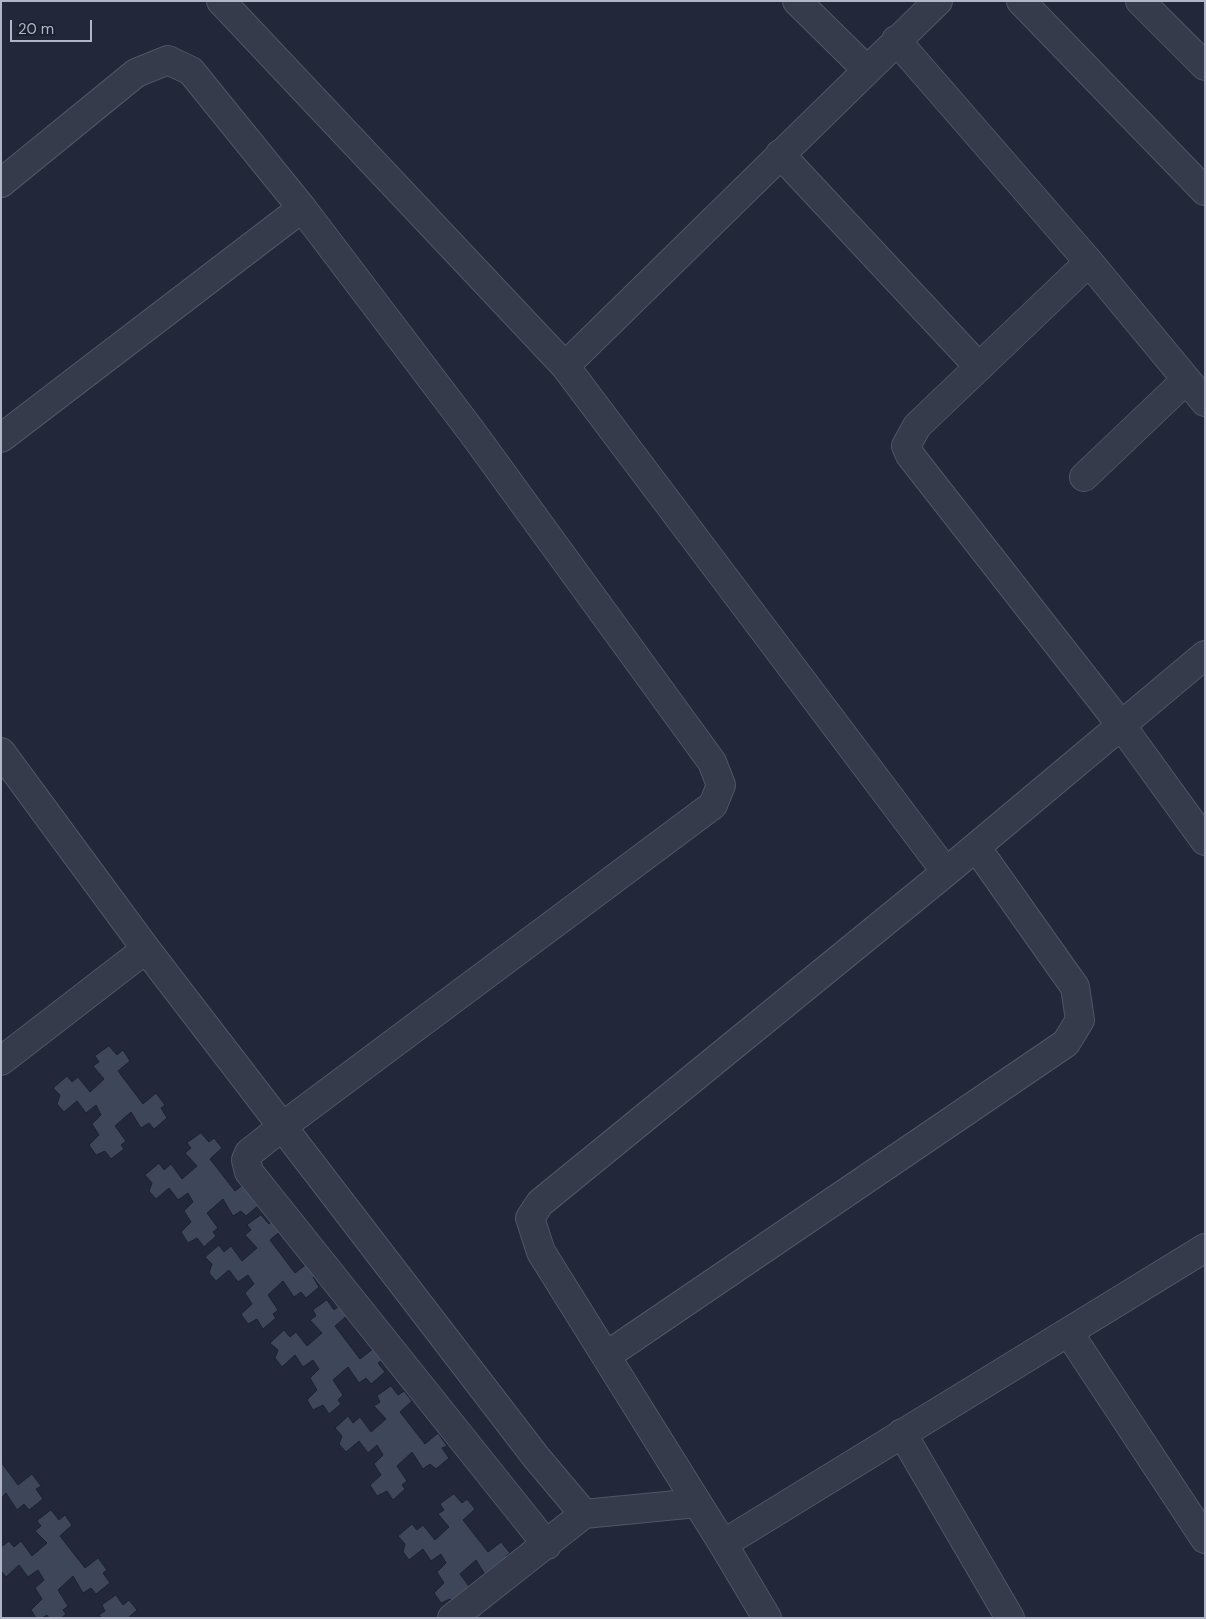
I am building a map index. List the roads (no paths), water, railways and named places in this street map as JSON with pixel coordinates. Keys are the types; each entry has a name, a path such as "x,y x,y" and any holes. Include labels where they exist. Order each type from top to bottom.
{"street":[{"path":"221,1 565,366 946,872"},
{"path":"797,1 866,69"},
{"path":"565,366 866,69 938,1"},
{"path":"1021,1 1205,191"},
{"path":"1140,1 1205,66"},
{"path":"896,40 1089,262 1205,402"},
{"path":"1,183 136,73 168,60 191,71 302,208 472,432 712,762 721,785 713,804 283,1126 249,1153 246,1160 249,1172 547,1545"},
{"path":"780,154 979,367"},
{"path":"1,438 302,208"},
{"path":"1089,262 917,426 906,446 910,455 1121,725 1205,841"},
{"path":"1084,478 1186,380"},
{"path":"767,1618 698,1502 541,1252 530,1218 540,1203 946,872 1205,655"},
{"path":"1,752 146,949 536,1457 584,1514"},
{"path":"606,1356 1066,1043 1080,1020 1075,987 976,847"},
{"path":"1,1060 146,949"},
{"path":"723,1544 1205,1248"},
{"path":"1069,1333 1196,1506 1205,1539"},
{"path":"902,1433 1010,1618"},
{"path":"452,1618 584,1514 698,1502"}]}
